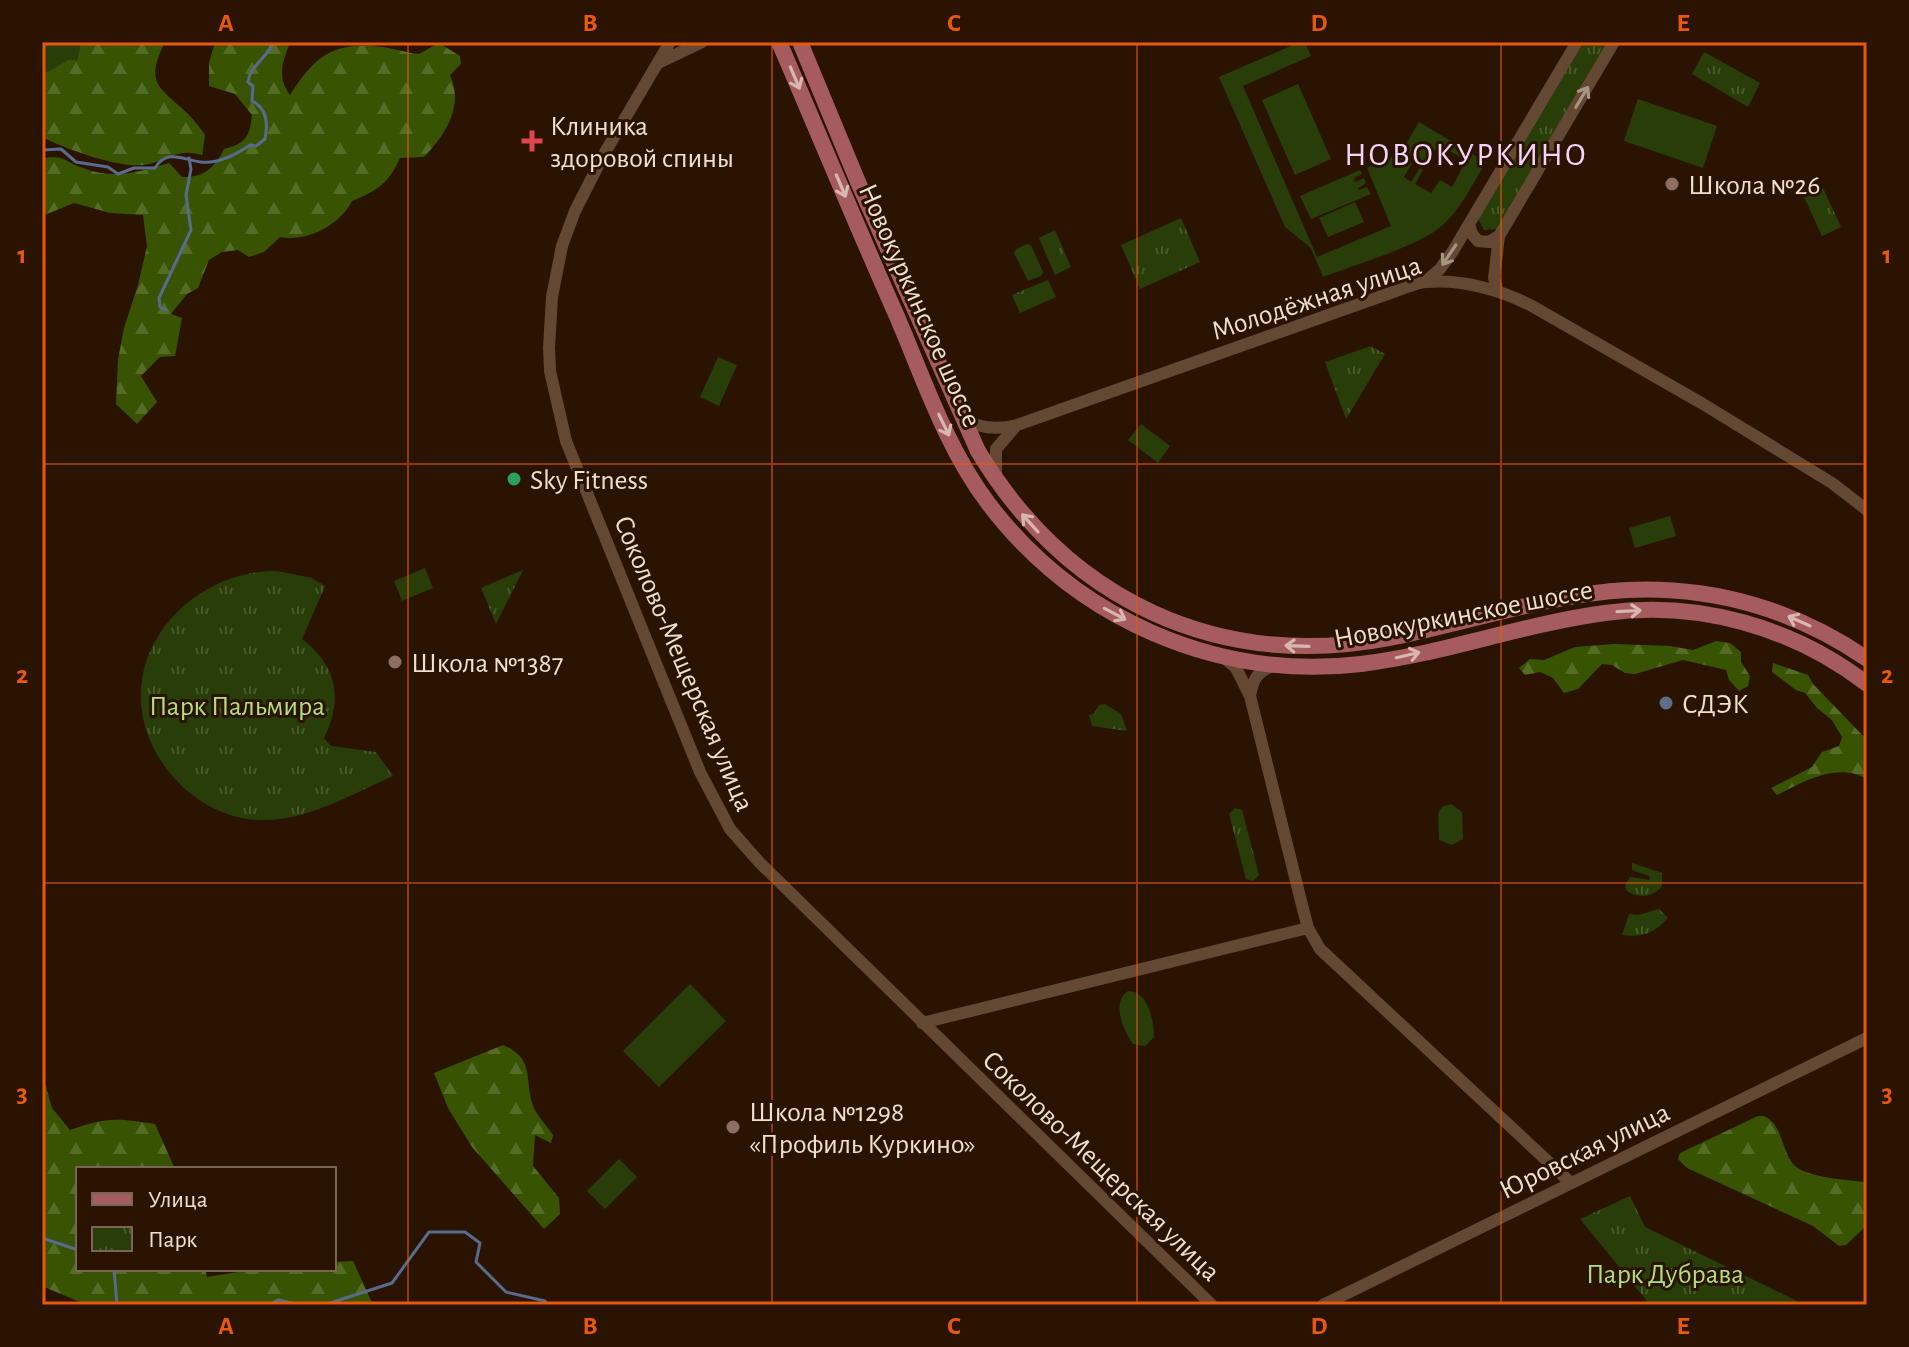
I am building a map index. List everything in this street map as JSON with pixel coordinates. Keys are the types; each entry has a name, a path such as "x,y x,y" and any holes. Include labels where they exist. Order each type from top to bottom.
{"main road":[{"name":"Новокуркинское шоссе","path":"779,42 925,386 958,453 985,498 1033,554 1080,593 1172,642 1223,657 1303,667 1361,664 1582,617 1625,610 1657,610 1744,621 1811,648 1867,684"},
{"name":"Новокуркинское шоссе","path":"800,42 962,418 1000,486 1044,538 1095,580 1163,617 1211,634 1257,643 1305,647 1359,643 1578,596 1641,590 1730,597 1784,614 1818,629 1867,659"}],"street":[{"name":"Соколово-Мещерская улица","path":"670,42 604,154 575,211 562,246 552,297 549,348 558,414 589,501 694,758 722,817 776,880 1212,1305"},
{"path":"658,63 702,42"},
{"path":"1425,282 1440,269 1469,224 1577,42"},
{"path":"1498,292 1494,278 1499,236 1614,42"},
{"path":"1469,224 1478,241 1489,242 1499,236"},
{"name":"Молодёжная улица","path":"962,418 984,428 1017,425 1425,282 1459,283 1498,292 1532,306 1703,404 1832,483 1867,510"},
{"path":"1000,486 995,471 996,449 1017,425"},
{"path":"1578,596 1568,608 1573,615 1582,617"},
{"path":"1359,643 1368,652 1367,659 1361,664"},
{"path":"1223,657 1236,668 1250,696 1308,928 1320,949 1571,1183"},
{"path":"1250,696 1253,679 1275,665"},
{"path":"922,1023 1308,928"},
{"name":"Юровская улица","path":"1323,1305 1867,1038"}],"green space":[{"path":"42,42 81,42 77,61 70,59 42,72"},
{"path":"81,42 165,42 156,68 158,84 205,135 202,155 180,153 149,164 125,164 80,153 42,137 42,72 70,59 77,61"},
{"path":"215,42 290,42 282,75 290,95 317,61 338,49 365,46 419,54 439,43 460,56 461,64 450,75 454,86 454,109 446,129 424,157 400,158 381,185 352,201 331,225 301,237 280,237 264,252 249,257 238,250 222,252 209,260 198,288 187,294 171,314 182,318 175,356 160,357 141,376 157,402 137,424 116,404 118,360 124,328 147,246 143,215 110,213 74,203 42,216 42,158 60,158 105,174 137,172 169,163 182,177 196,176 208,170 224,149 237,145 245,138 252,115 235,94 209,86 209,63"},
{"path":"1305,42 1311,56 1243,86 1317,257 1391,226 1367,168 1396,155 1412,163 1404,177 1411,182 1420,168 1423,170 1415,184 1431,193 1440,180 1452,187 1466,161 1439,144 1425,166 1402,151 1419,122 1486,162 1456,210 1433,232 1403,247 1323,277 1311,248 1285,227 1219,77"},
{"path":"1584,42 1607,42 1497,229 1484,230 1478,219"},
{"path":"1704,52 1760,83 1748,107 1692,74"},
{"path":"1298,84 1331,159 1295,175 1262,100"},
{"path":"1638,99 1717,126 1703,168 1624,141"},
{"path":"1360,170 1362,174 1354,178 1355,182 1364,178 1366,183 1358,188 1367,187 1371,194 1311,219 1300,196"},
{"path":"1823,188 1841,227 1822,236 1804,197"},
{"path":"1355,202 1364,222 1328,237 1319,218"},
{"path":"1181,218 1200,262 1140,289 1121,245"},
{"path":"1055,230 1071,267 1055,275 1039,238"},
{"path":"1027,244 1031,245 1043,272 1041,276 1028,281 1014,253"},
{"path":"1048,280 1056,297 1020,313 1012,295"},
{"path":"1371,346 1385,354 1346,419 1325,362"},
{"path":"718,357 737,365 719,406 700,397"},
{"path":"1141,424 1170,446 1158,463 1128,440"},
{"path":"1670,516 1676,536 1635,548 1629,528"},
{"path":"425,568 433,588 402,601 394,581"},
{"path":"523,570 496,624 481,588"},
{"name":"Парк Пальмира","path":"277,571 312,578 325,586 302,639 323,660 333,683 334,709 324,738 331,746 376,752 393,776 312,811 262,820 237,817 213,808 191,794 172,776 146,731 141,706 142,680 158,636 172,617 190,601 209,588 231,579"},
{"path":"1716,641 1730,643 1741,652 1741,662 1750,676 1748,686 1739,691 1729,680 1726,670 1683,660 1635,674 1602,664 1578,689 1564,693 1553,678 1540,672 1525,675 1519,668 1530,659 1544,660 1575,647 1614,644 1693,650"},
{"path":"1773,663 1808,675 1867,740 1867,779 1856,774 1833,773 1810,779 1777,795 1771,788 1812,767 1822,752 1839,746 1842,737 1832,720 1805,693 1772,672"},
{"path":"1105,704 1121,714 1127,731 1092,726 1089,715 1094,714 1099,705"},
{"path":"1451,804 1462,812 1463,839 1452,845 1439,840 1438,814 1442,807"},
{"path":"1235,808 1242,810 1259,875 1253,881 1246,879 1229,814"},
{"path":"1632,863 1662,873 1662,886 1646,896 1627,891 1625,886 1630,877 1650,880 1649,876 1632,870"},
{"path":"1659,909 1668,918 1658,927 1642,935 1622,935 1629,914 1638,915"},
{"path":"690,984 726,1021 659,1087 623,1051"},
{"path":"1128,991 1135,992 1145,1001 1151,1015 1154,1037 1145,1046 1133,1044 1120,1016 1120,1002"},
{"path":"503,1045 513,1050 524,1062 534,1107 553,1135 551,1143 535,1135 533,1166 559,1198 560,1214 544,1229 472,1147 448,1108 434,1073"},
{"path":"42,1072 52,1108 70,1130 112,1120 155,1124 174,1167 76,1167 76,1271 206,1271 207,1277 244,1271 336,1271 336,1262 353,1261 373,1305 87,1305 42,1286"},
{"path":"1758,1116 1764,1116 1775,1125 1789,1158 1798,1168 1828,1178 1867,1182 1867,1225 1846,1245 1839,1246 1813,1226 1687,1168 1678,1159 1680,1153"},
{"path":"619,1159 637,1177 605,1209 587,1191"},
{"name":"Парк Дубрава","path":"1630,1196 1645,1227 1805,1305 1643,1305 1647,1301 1580,1219"}],"waterway":[{"path":"42,150 61,149 76,162 108,167 118,174 134,168 155,168 170,157 201,162 221,160 250,145 256,146 265,139 266,123 261,108 252,101 253,86 248,82 252,71 273,42"},
{"path":"166,310 160,307 159,298 191,230 186,195 191,169 189,158"},
{"path":"324,1305 392,1283 429,1232 465,1232 480,1243 476,1262 506,1292 545,1301 548,1305"},
{"path":"42,1238 76,1249"},
{"path":"114,1271 117,1305"},
{"path":"268,1305 278,1300 301,1305"}],"place":[{"name":"Клиника здоровой спины","path":"532,141"},
{"name":"Школа №26","path":"1672,184"},
{"name":"Sky Fitness","path":"514,479"},
{"name":"Школа №1387","path":"395,662"},
{"name":"СДЭК","path":"1666,703"},
{"name":"Школа №1298 «Профиль Куркино»","path":"733,1127"}],"district":[{"name":"НОВОКУРКИНО","path":"1466,154"}]}
